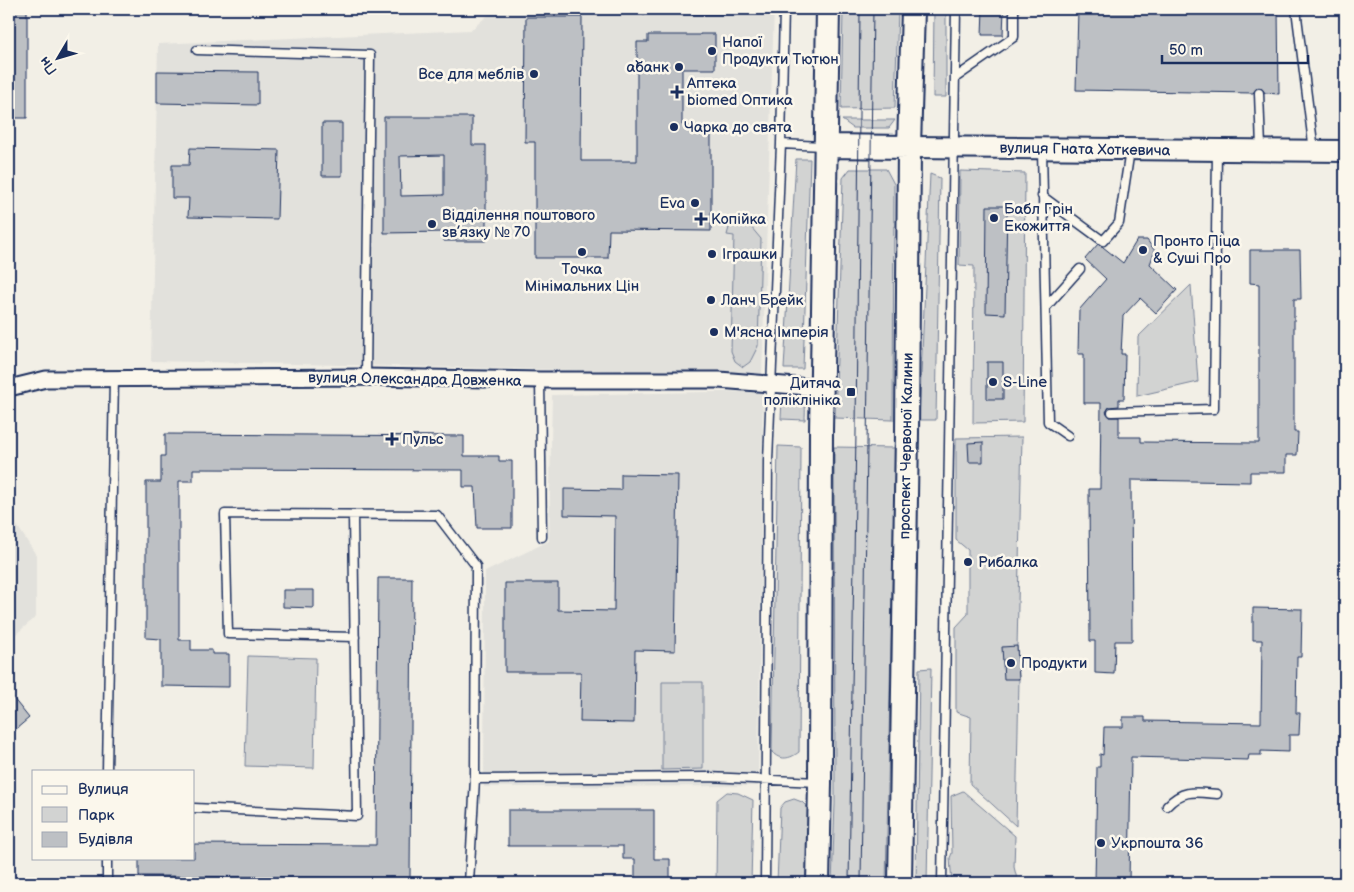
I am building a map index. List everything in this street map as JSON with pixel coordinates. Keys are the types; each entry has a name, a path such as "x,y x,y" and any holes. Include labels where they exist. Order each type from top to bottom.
{"main road":[{"path":"818,883 822,388 828,9"},
{"name":"проспект Червоної Калини","path":"900,883 909,147 913,9"},
{"name":"вулиця Гната Хоткевича","path":"825,146 909,147"}],"street":[{"name":"вулиця Гната Хоткевича","path":"909,147 1345,151"},
{"name":"вулиця Олександра Довженка","path":"9,388 46,378 366,377 540,380 719,380 822,388"}],"lane":[{"path":"554,9 743,9"},
{"path":"765,883 768,461 782,144 784,9"},
{"path":"942,883 956,9"},
{"path":"956,78 1014,37 1014,9"},
{"path":"1296,9 1314,151"},
{"path":"197,50 370,55 366,377"},
{"path":"1259,93 1261,150"},
{"path":"782,144 825,146"},
{"path":"1042,148 1048,422 1068,436"},
{"path":"1042,196 1103,241 1119,223 1130,148"},
{"path":"1112,412 1214,408 1217,150"},
{"path":"1046,307 1080,269"},
{"path":"108,770 114,378"},
{"path":"540,380 542,537"},
{"path":"355,637 228,634 225,514 437,515 476,566 475,779 469,883"},
{"path":"195,808 357,816 353,515"},
{"path":"475,779 708,777 820,782"},
{"path":"1167,806 1181,794 1191,792 1217,794"},
{"path":"107,860 107,883"}],"shaded area":[{"path":"495,9 774,9 762,374 151,361 158,44 471,30"},
{"path":"763,391 758,786 484,787 485,572 549,541 552,395"},
{"path":"9,513 36,555 36,617 9,640"}],"green space":[{"path":"843,9 898,9 895,108 841,109"},
{"path":"934,9 946,9 946,97 933,97"},
{"path":"842,120 895,120 889,128 853,128"},
{"path":"796,159 810,159 803,369 784,369"},
{"path":"850,169 886,169 894,184 893,420 835,418 843,178"},
{"path":"960,171 1025,173 1023,422 973,423 974,266 959,265"},
{"path":"930,174 940,178 936,420 919,420"},
{"path":"735,221 746,221 761,239 758,346 750,362 743,367 735,361 731,351 734,236 727,235 730,224"},
{"path":"1191,285 1198,382 1137,396 1138,337"},
{"path":"787,392 800,392 804,398 805,420 781,419 782,398"},
{"path":"1022,437 1017,646 1019,679 1016,826 970,784 971,717 956,712 956,627 968,614 968,550 956,540 956,438"},
{"path":"778,446 801,447 799,752 785,758 778,757 772,752"},
{"path":"834,447 895,448 886,883 832,883 835,804"},
{"path":"248,656 316,658 314,768 245,766"},
{"path":"931,668 927,883 916,883 919,669"},
{"path":"662,682 703,682 703,769 662,770"},
{"path":"963,791 1015,836 1014,867 1018,883 952,883 950,858 952,853 951,796"},
{"path":"727,792 738,793 753,800 751,883 716,883 717,800"},
{"path":"794,799 802,802 809,809 807,883 777,883 780,808 785,802"}],"building":[{"path":"9,9 27,9 27,118 9,118"},
{"path":"983,9 1004,9 1003,35 982,35"},
{"path":"1078,9 1278,9 1279,94 1265,93 1259,87 1253,93 1076,90"},
{"path":"526,17 582,17 581,161 637,161 637,42 648,42 648,35 715,34 715,69 682,69 682,125 711,126 711,231 609,230 608,258 535,258 535,142 525,142"},
{"path":"157,71 258,72 258,105 157,103"},
{"path":"384,117 472,117 472,145 486,145 486,241 444,241 444,232 384,233","holes":["444,155 444,195 401,196 400,156"]},
{"path":"322,123 342,123 342,176 322,176"},
{"path":"190,148 279,150 277,219 188,217 189,198 172,198 172,165 189,165"},
{"path":"987,206 1007,206 1005,314 986,313"},
{"path":"1137,240 1147,240 1155,251 1150,264 1177,290 1156,313 1140,298 1123,316 1121,354 1125,354 1124,399 1119,399 1119,406 1109,407 1106,412 1110,417 1119,417 1119,437 1141,437 1141,442 1259,443 1259,284 1250,283 1250,250 1300,250 1301,299 1294,299 1294,432 1298,432 1297,455 1286,455 1286,472 1250,472 1250,482 1131,480 1132,641 1115,641 1114,674 1095,673 1095,641 1090,641 1089,489 1100,489 1101,403 1084,403 1084,354 1078,354 1079,310 1106,279 1085,259 1098,244 1123,263"},
{"path":"987,362 1003,362 1003,399 987,399"},
{"path":"165,434 464,436 464,456 499,456 499,461 512,461 512,528 477,528 475,487 463,487 463,470 193,469 193,481 179,481 179,640 191,640 191,650 212,650 212,654 229,654 229,687 161,686 161,639 146,638 146,482 161,482 161,456 165,456"},
{"path":"983,442 983,462 969,462 968,443"},
{"path":"621,474 678,475 675,651 635,650 634,723 580,722 581,672 505,672 505,583 558,583 558,610 614,611 615,516 564,515 564,489 621,490"},
{"path":"378,578 412,578 410,878 139,876 139,860 195,860 195,844 376,845"},
{"path":"283,590 314,590 314,608 283,607"},
{"path":"1253,608 1302,609 1301,657 1297,657 1296,713 1300,713 1299,735 1289,735 1289,752 1261,751 1261,755 1249,755 1248,760 1131,757 1129,883 1095,883 1097,767 1100,767 1100,754 1103,755 1104,727 1123,727 1123,717 1145,717 1145,721 1261,723 1262,640 1253,640"},
{"name":"Продукти","path":"1017,646 1019,679 1004,679 1002,647"},
{"path":"9,693 29,718 9,735"},
{"path":"508,810 654,810 654,859 670,859 670,883 635,883 635,859 623,859 623,846 508,846"}],"tram line":[{"path":"849,883 860,9"},
{"path":"861,883 873,9"}],"place":[{"name":"Напої Продукти Тютюн","path":"712,51"},
{"name":"а̀банк","path":"679,67"},
{"name":"Все для меблів","path":"534,74"},
{"name":"Аптека biomed Оптика","path":"677,92"},
{"name":"Чарка до свята","path":"674,127"},
{"name":"Eva","path":"695,203"},
{"name":"Бабл Грін Eкожиття","path":"994,218"},
{"name":"Копійка","path":"701,219"},
{"name":"Відділення поштового зв’язку № 70","path":"432,224"},
{"name":"Пронто Піца & Суші Про","path":"1143,250"},
{"name":"Точка Мінімальних Цін","path":"582,252"},
{"name":"Іграшки","path":"712,254"},
{"name":"Ланч Брейк","path":"711,300"},
{"name":"М'ясна Імперія","path":"714,332"},
{"name":"S-Line","path":"993,382"},
{"name":"Дитяча поліклініка","path":"851,392"},
{"name":"Пульс","path":"392,439"},
{"name":"Рибалка","path":"968,562"},
{"name":"Продукти","path":"1011,663"},
{"name":"Укрпошта 36","path":"1101,843"}]}
